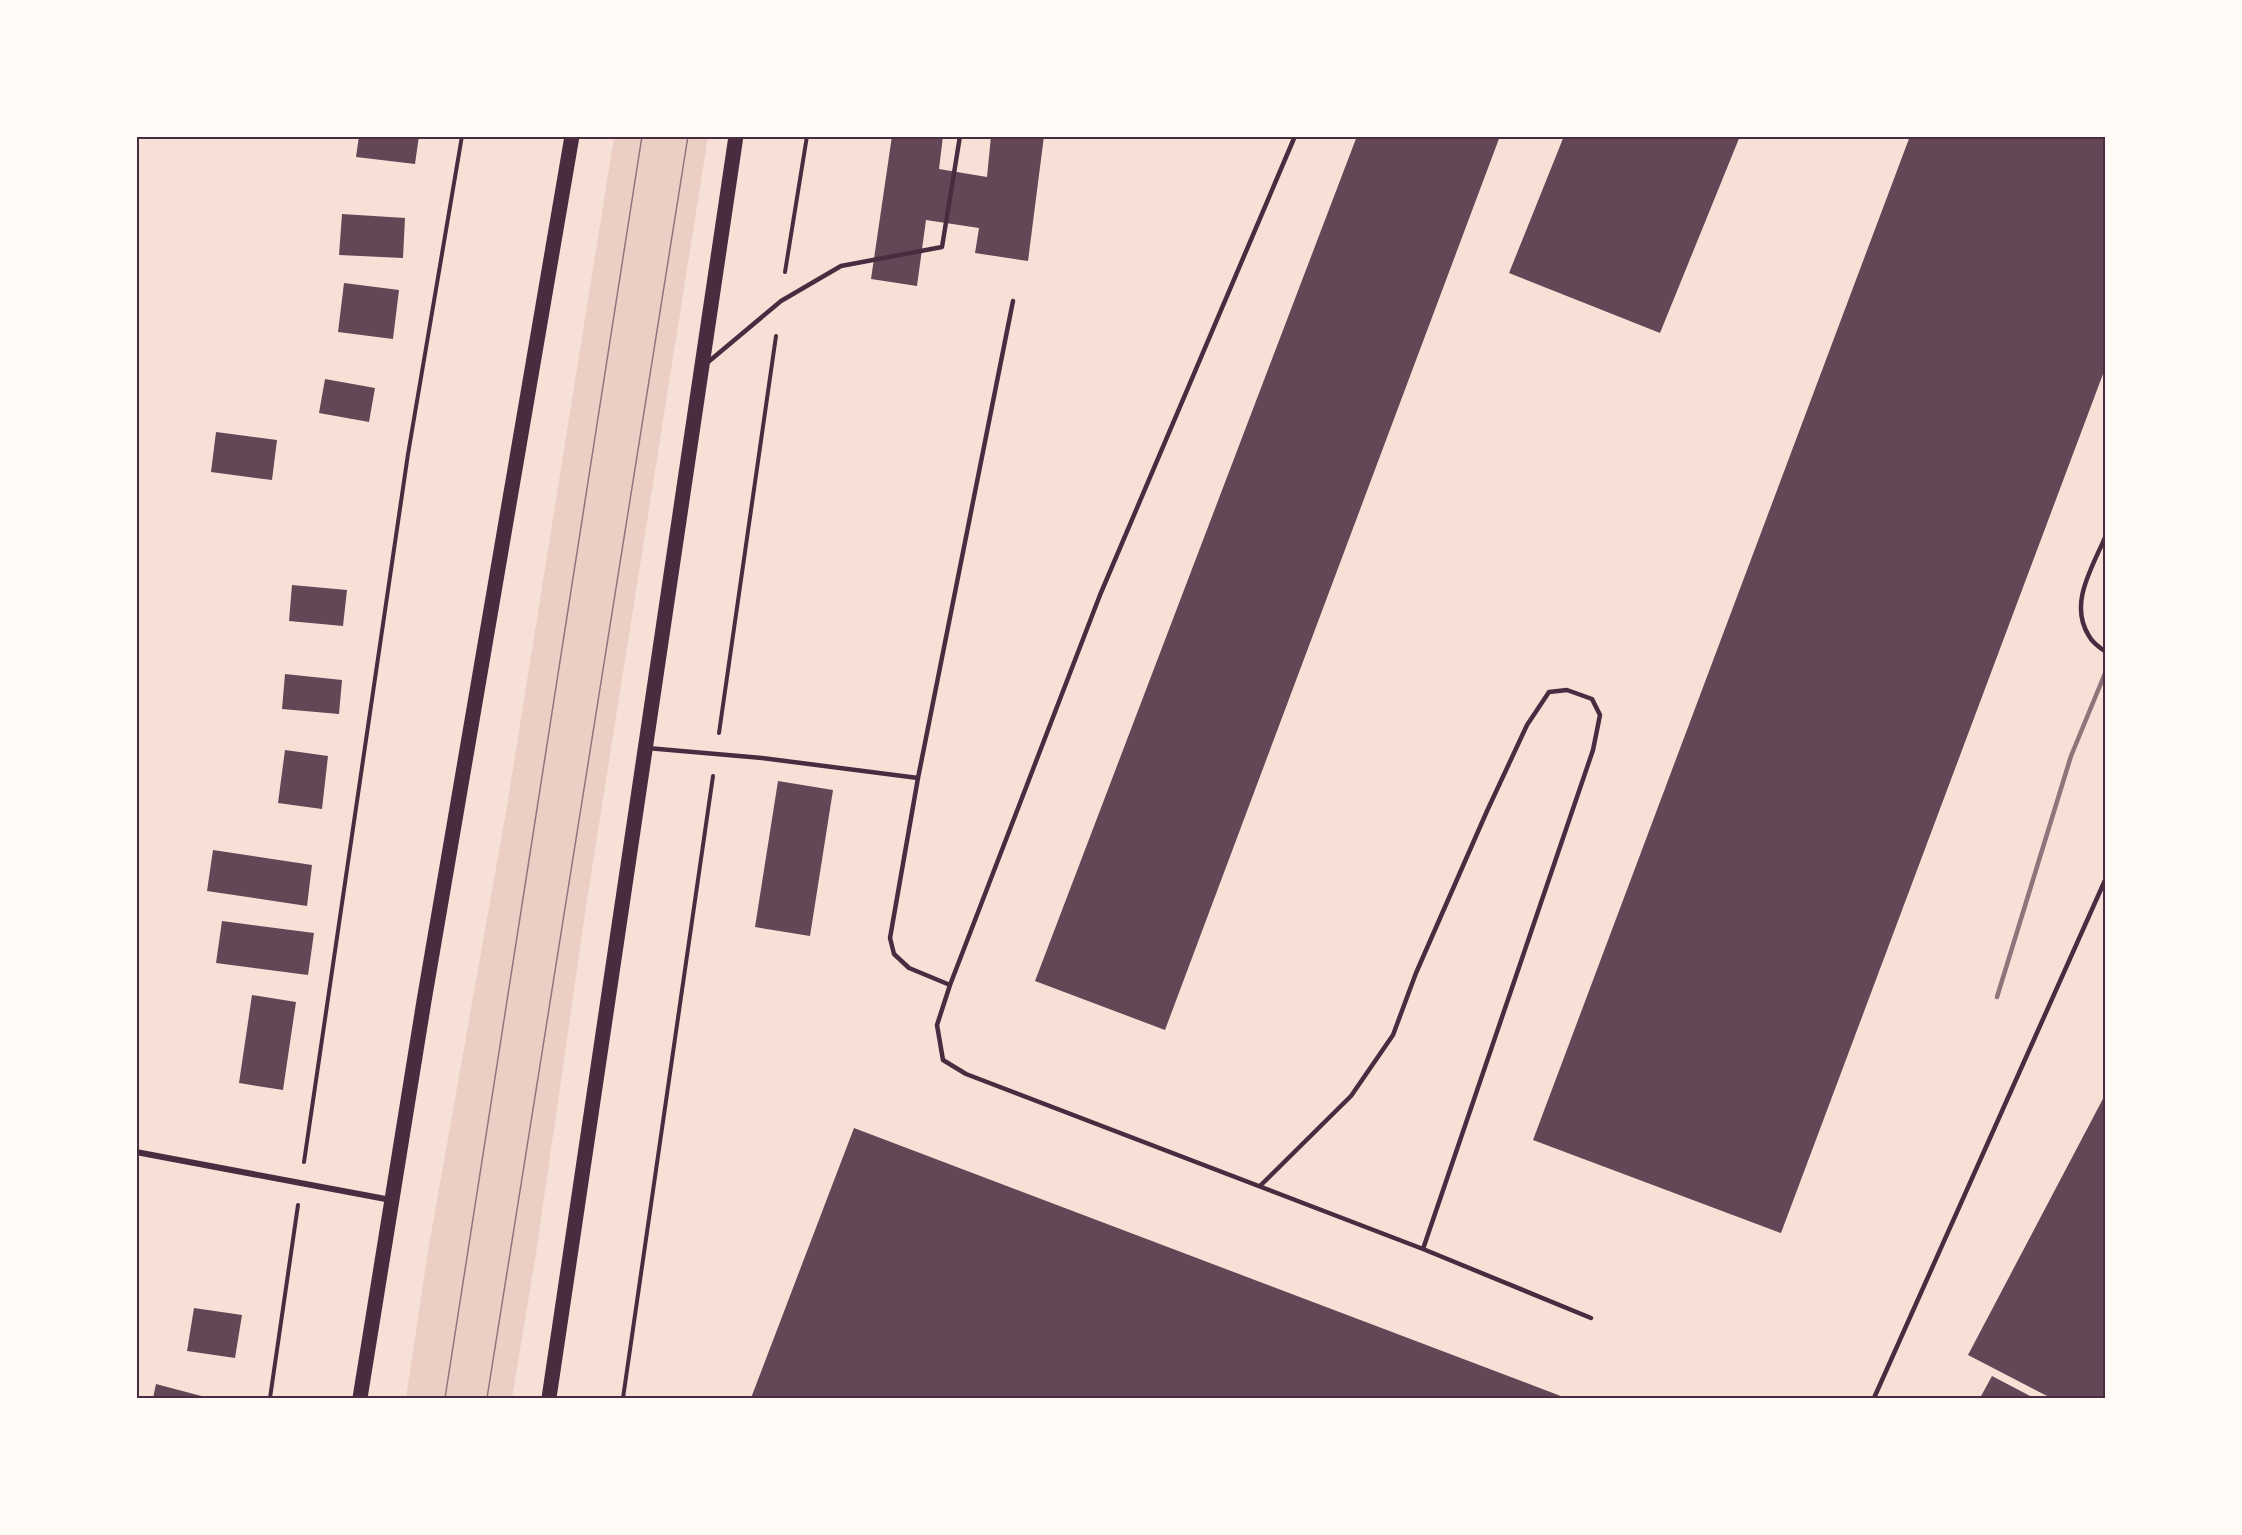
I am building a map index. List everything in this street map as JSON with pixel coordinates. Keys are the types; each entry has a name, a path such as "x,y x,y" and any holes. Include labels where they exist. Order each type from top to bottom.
{"main road":[{"path":"360,1398 424,1001 572,136"},
{"path":"549,1398 736,136"}],"street":[{"path":"136,1152 392,1200"}],"lane":[{"path":"700,369 781,301 841,266 942,247 960,136"},
{"path":"1294,136 1100,595 950,985 937,1025 943,1060 966,1074 1423,1249 1592,1318"},
{"path":"950,985 909,968 894,954 891,938 918,778 1013,302"},
{"path":"2106,535 2081,595 2080,616 2089,638 2106,652"},
{"path":"1260,1186 1351,1096 1393,1035 1416,973 1492,800 1527,725 1549,692 1567,690 1592,699 1600,715 1593,750 1423,1249"},
{"path":"645,748 762,758 918,778"},
{"path":"1874,1398 2106,878"}],"path":[{"path":"270,1398 408,454 462,136"}],"shaded area":[{"path":"614,137 708,137 587,900 537,1247 512,1398 406,1398 428,1251 507,806"}],"building":[{"path":"359,136 419,136 415,164 356,157"},
{"path":"892,136 943,136 939,169 987,177 991,136 1044,136 1028,261 975,253 979,228 926,220 917,286 871,279"},
{"path":"1357,136 1500,136 1165,1030 1035,981"},
{"path":"1564,136 1740,136 1660,333 1509,273"},
{"path":"1910,136 2106,136 2106,366 1781,1233 1533,1140"},
{"path":"342,214 405,218 403,258 339,255"},
{"path":"344,283 399,290 393,339 338,332"},
{"path":"325,379 375,388 369,422 319,413"},
{"path":"216,432 277,440 272,480 211,472"},
{"path":"292,585 347,590 343,626 289,621"},
{"path":"285,674 342,680 339,714 282,709"},
{"path":"285,750 328,756 322,809 278,803"},
{"path":"778,781 833,790 810,936 755,927"},
{"path":"213,850 312,865 307,906 207,891"},
{"path":"222,921 314,933 308,975 216,963"},
{"path":"252,995 296,1002 283,1090 239,1083"},
{"path":"2106,1093 2106,1398 2051,1398 1968,1355"},
{"path":"854,1128 1566,1398 751,1398"},
{"path":"194,1308 242,1315 235,1358 187,1351"},
{"path":"1992,1376 2034,1398 1980,1398"},
{"path":"156,1384 209,1398 153,1398"}],"tram line":[{"path":"445,1398 642,136"},
{"path":"487,1398 688,136"}],"railway":[{"path":"1997,997 2071,756 2106,671"}]}
